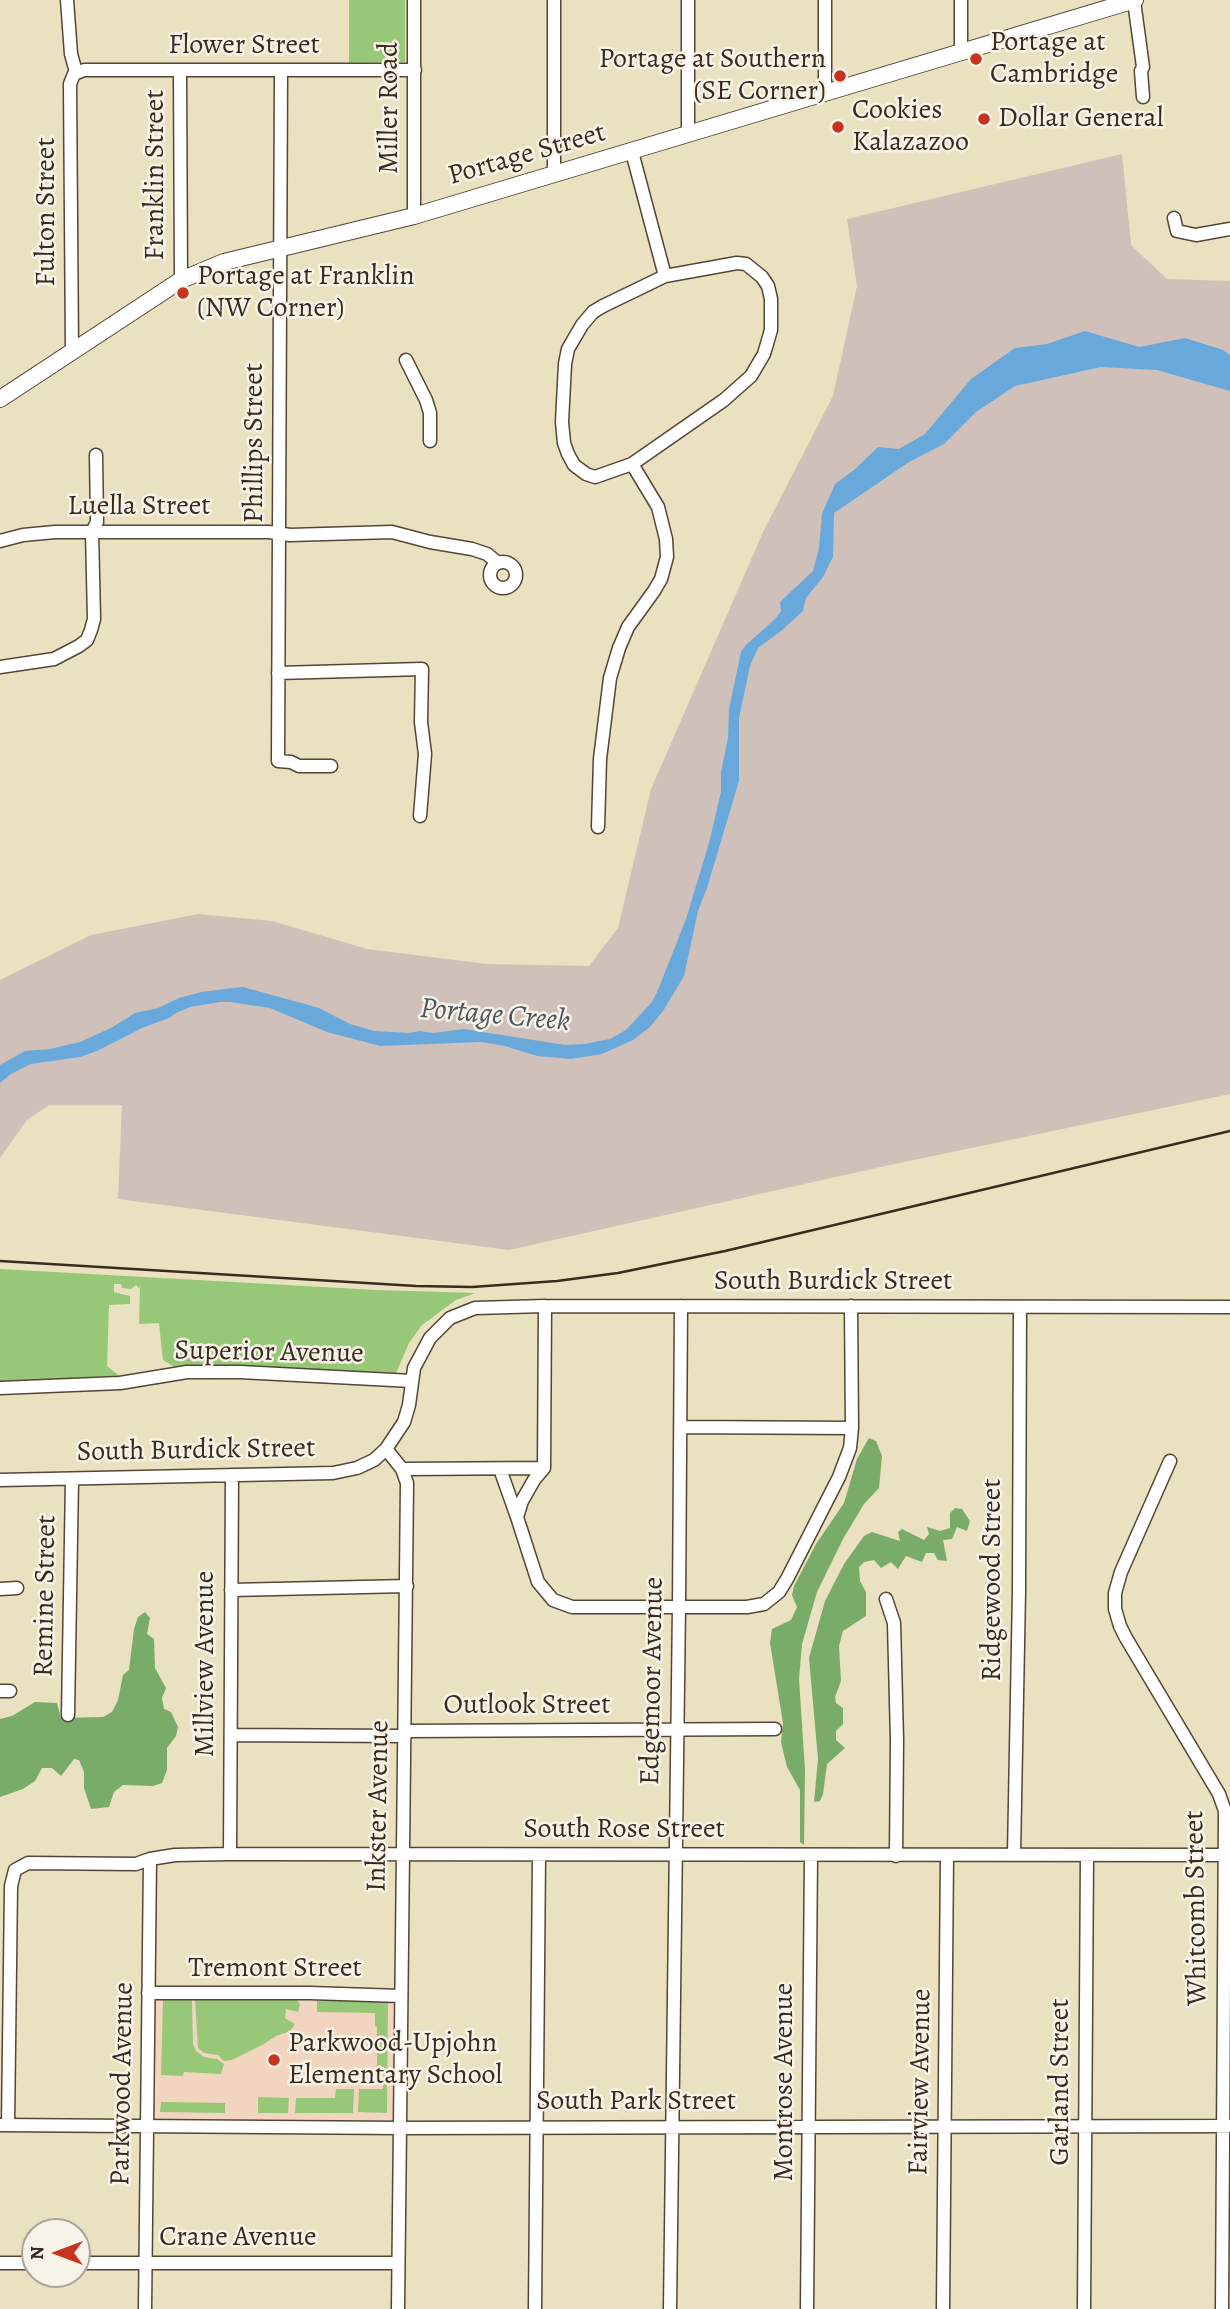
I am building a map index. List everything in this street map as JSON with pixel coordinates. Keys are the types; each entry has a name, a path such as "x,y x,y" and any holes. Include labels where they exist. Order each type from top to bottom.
{"main road":[{"name":"Portage Street","path":"0,399 181,280 225,262 414,216 961,53 1096,6 1135,0"}],"street":[{"name":"Fulton Street","path":"67,0 75,73 70,84 72,352"},
{"name":"Miller Road","path":"414,0 414,216"},
{"path":"554,0 554,174"},
{"path":"688,0 688,135"},
{"path":"825,0 825,92"},
{"path":"961,0 961,53"},
{"path":"1135,0 1143,67 1143,97"},
{"name":"Flower Street","path":"75,73 415,70"},
{"name":"Franklin Street","path":"180,71 181,280"},
{"name":"Phillips Street","path":"281,72 278,761 299,766 331,766"},
{"path":"632,152 665,276"},
{"path":"1175,225 1196,235 1230,229"},
{"path":"737,262 746,264 762,277 768,286 772,314 771,330 758,367 743,386 632,464 595,477 575,465 564,443 562,398 565,364 573,338 593,312 665,276 737,262"},
{"path":"406,360 430,413 430,441"},
{"path":"0,667 54,659 87,640 94,619 92,531 97,522 96,455"},
{"path":"598,827 600,759 610,678 628,627 661,579 667,557 666,539 658,507 632,464"},
{"name":"Luella Street","path":"0,541 36,534 92,531 269,531 278,534 393,532 472,549 487,554 498,563"},
{"path":"278,673 422,669 421,722 425,754 420,816"},
{"path":"517,1517 522,1501 544,1468 545,1306"},
{"name":"Edgemoor Avenue","path":"670,2309 681,1306"},
{"path":"500,1469 538,1582 553,1600 572,1606 747,1607 764,1604 771,1600 787,1579 839,1477 850,1448 851,1306"},
{"name":"Ridgewood Street","path":"1014,1854 1020,1307"},
{"name":"South Burdick Street","path":"412,1381 422,1348 441,1325 460,1312 475,1308 1230,1307"},
{"name":"Superior Avenue","path":"0,1388 120,1383 187,1372 240,1371 412,1381"},
{"path":"412,1381 404,1422 386,1449 402,1469 544,1468"},
{"path":"680,1427 852,1428"},
{"name":"South Burdick Street","path":"0,1480 346,1472 374,1460 386,1449"},
{"name":"Whitcomb Street","path":"1170,1461 1121,1572 1115,1590 1115,1609 1126,1638 1219,1794 1225,1811 1228,1855 1222,2309"},
{"name":"Inkster Avenue","path":"398,2309 407,1586 407,1483 402,1469"},
{"name":"Millview Avenue","path":"230,1854 232,1475"},
{"name":"Remine Street","path":"68,1715 72,1479"},
{"path":"231,1590 407,1586"},
{"path":"0,1589 17,1588"},
{"path":"886,1599 894,1623 896,1856"},
{"name":"Outlook Street","path":"231,1735 775,1730"},
{"name":"South Rose Street","path":"4,2125 11,1886 12,1876 19,1867 28,1863 136,1864 176,1855 230,1854 1228,1855"},
{"path":"535,2309 539,1855"},
{"name":"Fairview Avenue","path":"943,2309 947,1855"},
{"name":"Garland Street","path":"1084,2309 1087,1855"},
{"name":"Montrose Avenue","path":"807,2309 811,1856"},
{"name":"Parkwood Avenue","path":"145,2309 150,1859"},
{"name":"Tremont Street","path":"148,1993 401,1996"},
{"name":"South Park Street","path":"4,2125 401,2128 1226,2126"},
{"path":"0,2263 21,2263"},
{"name":"Crane Avenue","path":"91,2263 398,2263"}],"shaded area":[{"path":"1122,154 1131,245 1167,279 1230,281 1230,1094 885,1166 509,1250 118,1199 122,1105 49,1105 27,1120 0,1158 0,980 91,935 198,914 272,921 367,949 487,964 589,966 618,928 651,789 764,530 833,396 857,286 847,219"},
{"name":"Parkwood-Upjohn Elementary School","path":"154,2000 395,2001 393,2120 153,2119"}],"green space":[{"path":"349,0 405,0 405,62 349,63"},
{"path":"0,1269 475,1293 456,1300 422,1325 409,1343 396,1373 286,1368 178,1369 163,1360 159,1323 139,1324 140,1286 139,1288 136,1285 131,1289 114,1284 114,1292 130,1296 130,1304 109,1305 107,1366 121,1377 0,1385"},
{"path":"869,1438 876,1441 882,1456 879,1488 864,1504 843,1539 817,1592 802,1644 799,1679 805,1770 804,1845 800,1842 800,1790 787,1767 781,1742 783,1723 770,1643 772,1629 791,1620 797,1607 792,1595 794,1586 816,1544 844,1503 857,1459"},
{"path":"955,1508 962,1509 970,1521 967,1531 957,1527 952,1539 943,1540 947,1561 938,1560 934,1553 926,1553 922,1562 906,1556 898,1569 891,1562 881,1568 874,1560 864,1562 859,1567 860,1581 866,1592 866,1616 843,1631 839,1646 841,1681 835,1697 836,1703 843,1708 843,1724 836,1731 836,1740 845,1748 827,1764 823,1794 820,1801 814,1802 818,1759 809,1658 825,1601 844,1564 864,1536 872,1532 900,1541 898,1532 902,1529 924,1540 929,1534 927,1527 940,1531 950,1528 950,1513"},
{"path":"145,1612 150,1618 147,1634 154,1639 155,1668 166,1688 162,1698 164,1709 171,1712 178,1727 176,1736 167,1748 167,1770 162,1783 153,1786 123,1785 114,1792 109,1807 91,1809 84,1788 84,1772 79,1760 74,1759 61,1776 52,1768 42,1768 35,1781 23,1789 0,1797 0,1719 12,1716 35,1702 57,1703 61,1718 103,1717 112,1712 118,1700 123,1675 129,1670 134,1629 138,1617"},
{"path":"163,2000 192,2000 193,2044 196,2051 204,2057 217,2059 224,2064 221,2074 184,2072 183,2076 161,2075"},
{"path":"195,2000 297,2000 300,2004 298,2012 286,2009 285,2018 295,2024 290,2031 232,2060 224,2061 218,2055 204,2053 198,2048"},
{"path":"317,2001 388,2001 387,2113 358,2112 359,2089 383,2089 384,2067 377,2067 375,2013 317,2012"},
{"path":"336,2089 354,2089 353,2113 295,2113 296,2098 335,2098"},
{"path":"258,2097 289,2098 288,2113 258,2113"},
{"path":"161,2102 225,2103 225,2113 160,2112"}],"water":[{"path":"1085,331 1139,347 1185,338 1223,350 1230,355 1230,391 1157,370 1101,367 1015,386 976,412 944,444 909,462 834,513 833,557 823,577 806,598 803,611 758,648 750,666 739,718 739,781 698,911 684,976 663,1011 650,1027 633,1040 602,1054 571,1059 537,1056 481,1042 380,1046 327,1032 270,1008 220,1002 190,1007 80,1057 31,1064 0,1083 0,1065 25,1051 80,1042 135,1013 158,1008 179,998 201,992 243,987 319,1008 350,1024 374,1031 433,1033 464,1029 565,1045 610,1039 626,1030 652,1002 686,919 721,792 729,709 741,652 775,619 781,611 780,602 813,571 819,548 822,514 835,484 878,447 899,449 925,434 971,379 1015,348 1047,344"}],"railway":[{"path":"0,1261 416,1286 472,1287 557,1281 618,1273 725,1251 1230,1131"}],"place":[{"name":"Portage at Cambridge","path":"976,59"},
{"name":"Portage at Southern (SE Corner)","path":"840,76"},
{"name":"Dollar General","path":"984,119"},
{"name":"Cookies Kalazazoo","path":"838,127"},
{"name":"Portage at Franklin (NW Corner)","path":"183,293"},
{"name":"Parkwood-Upjohn Elementary School","path":"274,2060"}],"water label":[{"name":"Portage Creek","path":"495,1016"}]}
